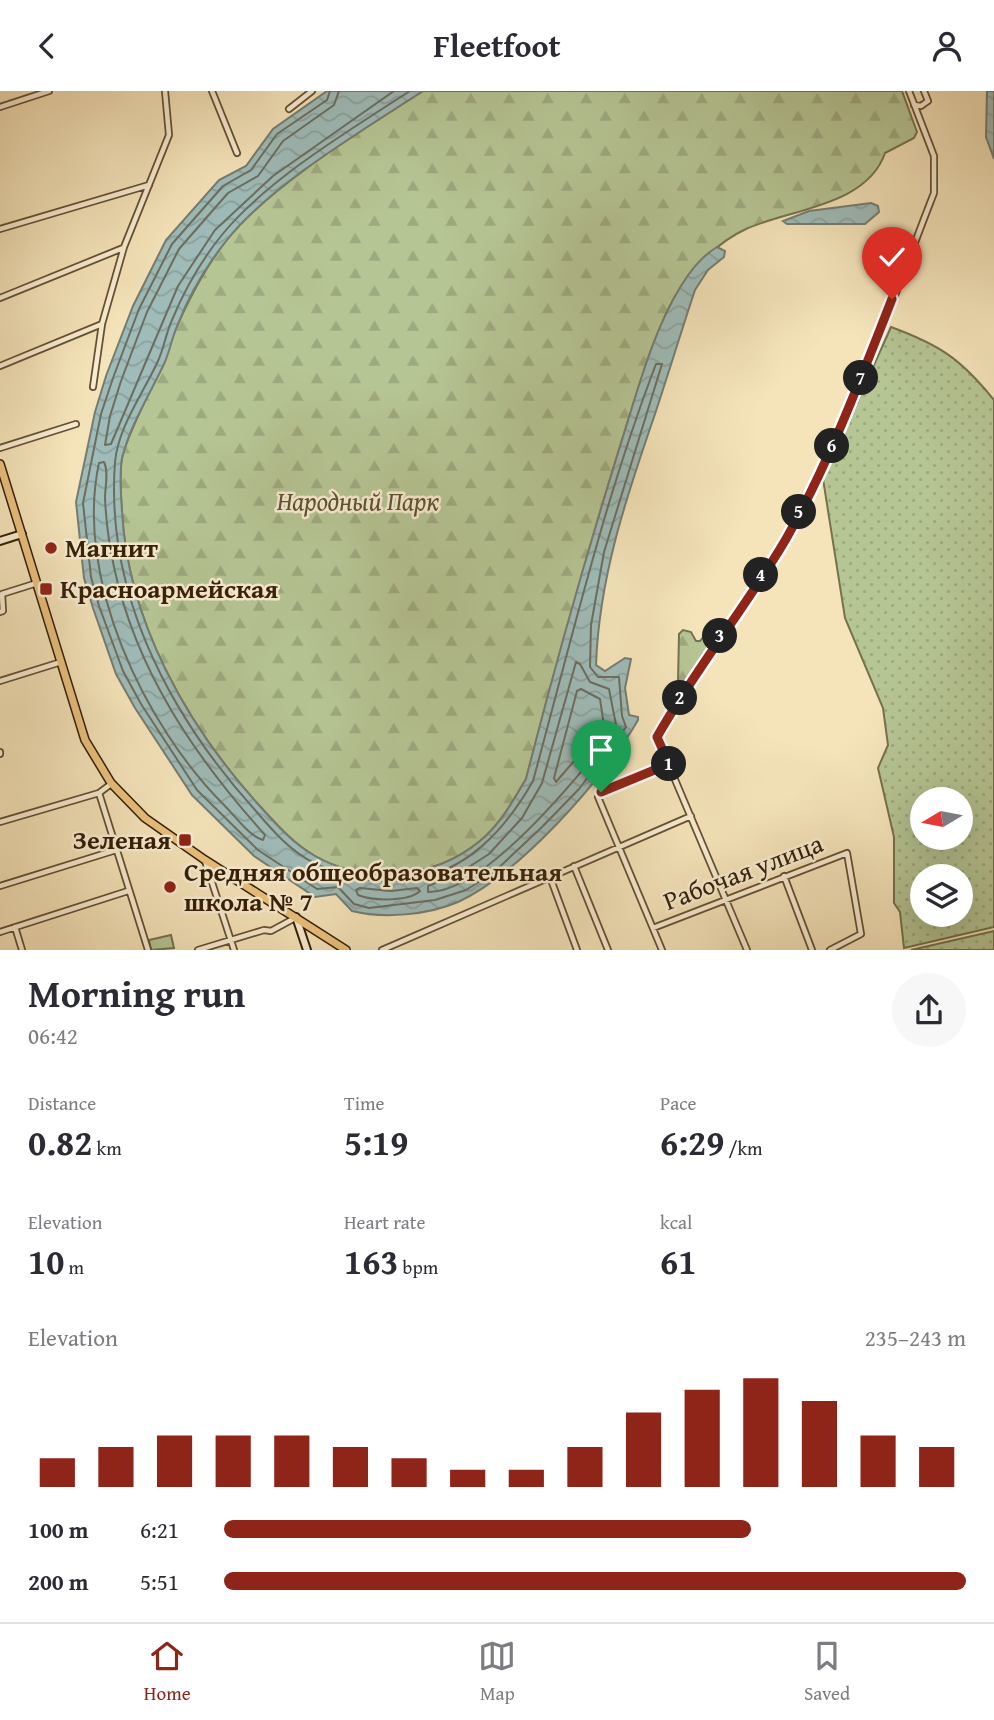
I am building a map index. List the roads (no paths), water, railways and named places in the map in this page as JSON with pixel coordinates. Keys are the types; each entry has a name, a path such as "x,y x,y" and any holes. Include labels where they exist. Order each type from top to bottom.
{"main road":[{"path":"0,464 85,740 111,783 145,818 205,860 346,950"},
{"path":"328,937 337,950"}],"street":[{"path":"0,107 49,91"},
{"path":"93,387 103,324 124,247 169,135 165,91"},
{"path":"212,91 237,153"},
{"path":"289,109 312,91"},
{"path":"747,950 657,737 706,656 785,540 835,440 934,193 933,156 909,91"},
{"path":"914,104 921,106 928,101 924,91"},
{"path":"0,229 149,185"},
{"path":"0,298 124,247"},
{"path":"0,366 103,324"},
{"path":"0,448 76,424"},
{"path":"0,541 22,534"},
{"path":"0,612 3,611 2,594 37,583"},
{"path":"0,681 61,662"},
{"path":"662,950 598,797 601,792 669,764"},
{"path":"0,822 99,793 111,783"},
{"path":"99,793 148,950"},
{"path":"382,950 691,816"},
{"path":"0,885 116,850"},
{"name":"Рабочая улица","path":"653,928 847,853 861,934 830,950"},
{"path":"205,860 234,950"},
{"path":"574,866 608,950"},
{"path":"785,876 812,950"},
{"path":"550,877 577,950"},
{"path":"0,932 128,891"},
{"path":"198,950 264,930 271,931 296,917 307,950"},
{"path":"15,927 22,950"}],"water":[{"path":"327,91 423,91 292,179 267,199 226,241 199,281 182,313 164,364 130,434 122,458 120,478 127,553 136,592 165,669 185,705 231,772 277,825 307,851 335,865 377,874 399,874 442,863 462,854 480,841 494,828 511,804 526,779 584,566 654,341 671,303 692,269 717,247 725,251 724,257 708,270 695,290 624,508 602,601 596,665 605,671 625,658 631,659 625,688 629,715 638,717 638,720 583,796 507,870 482,889 458,902 433,910 405,914 377,915 352,911 336,894 315,897 254,856 192,795 116,674 84,578 76,502 95,412 106,376 133,306 166,240 219,180 246,166 273,129"},
{"path":"987,91 994,91 994,159 986,137"},
{"path":"871,203 878,206 879,212 865,224 787,224 783,221 809,211"}],"place":[{"name":"Магнит","path":"51,548"},
{"name":"Красноармейская","path":"46,589"},
{"name":"Зеленая","path":"185,840"},
{"name":"Средняя общеобразовательная школа № 7","path":"170,887"}],"park label":[{"name":"Народный Парк","path":"358,501"}]}
